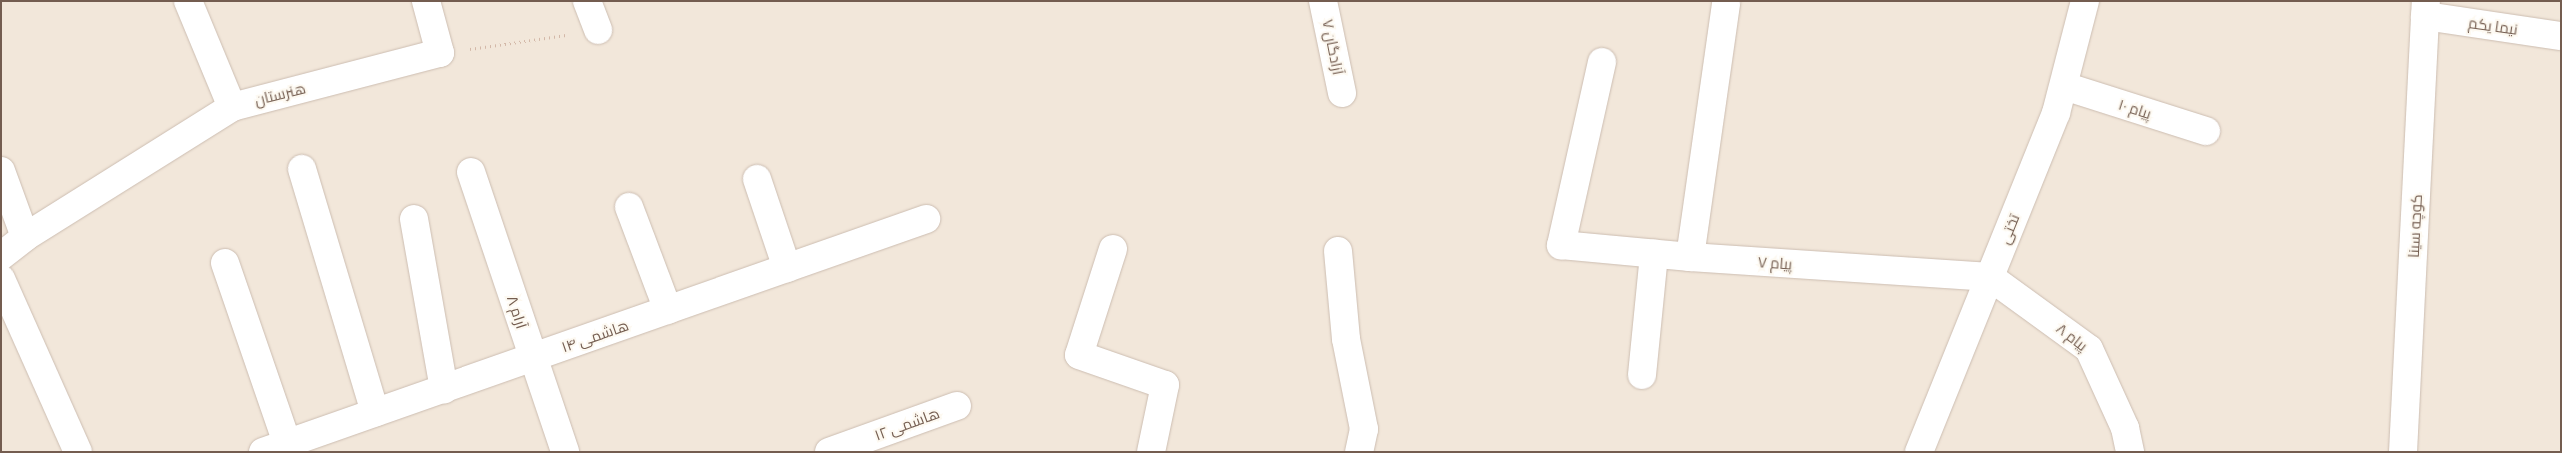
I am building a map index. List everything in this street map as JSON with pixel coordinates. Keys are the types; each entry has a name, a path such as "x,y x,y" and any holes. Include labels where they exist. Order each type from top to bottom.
{"street":[{"path":"188,1 232,107"},
{"path":"426,1 440,53"},
{"path":"587,1 598,30"},
{"name":"آزادگان ۷","path":"1324,1 1342,93"},
{"name":"تختی","path":"1918,452 2056,113 2085,1"},
{"path":"1690,257 1726,4"},
{"name":"نیما یکم","path":"2426,9 2561,36"},
{"name":"کوچه سینا","path":"2403,452 2426,9"},
{"name":"هنرستان","path":"1,256 25,237 232,107 440,53"},
{"name":"پیام ۷","path":"1602,62 1561,245 1690,257 1990,277"},
{"name":"پیام ۱۰","path":"2064,86 2206,131"},
{"path":"302,169 375,412"},
{"path":"1,171 25,237"},
{"name":"آرام ۸","path":"471,172 565,452"},
{"path":"756,179 786,268"},
{"path":"629,207 668,310"},
{"path":"414,219 444,389"},
{"name":"هاشمی ۱۴","path":"275,448 926,219"},
{"path":"1112,250 1079,355 1165,385 1151,452"},
{"path":"1338,252 1346,339 1364,429 1359,452"},
{"path":"1642,375 1654,254"},
{"path":"225,263 275,448"},
{"name":"پیام ۸","path":"1990,277 2089,349 2124,428 2130,452"},
{"path":"1,279 78,452"},
{"name":"هاشمی ۱۲","path":"829,452 957,406"}],"path":[{"path":"440,53 598,30"}],"shaded area":[{"path":"1,1 2561,1 2561,452 1,452"}]}
